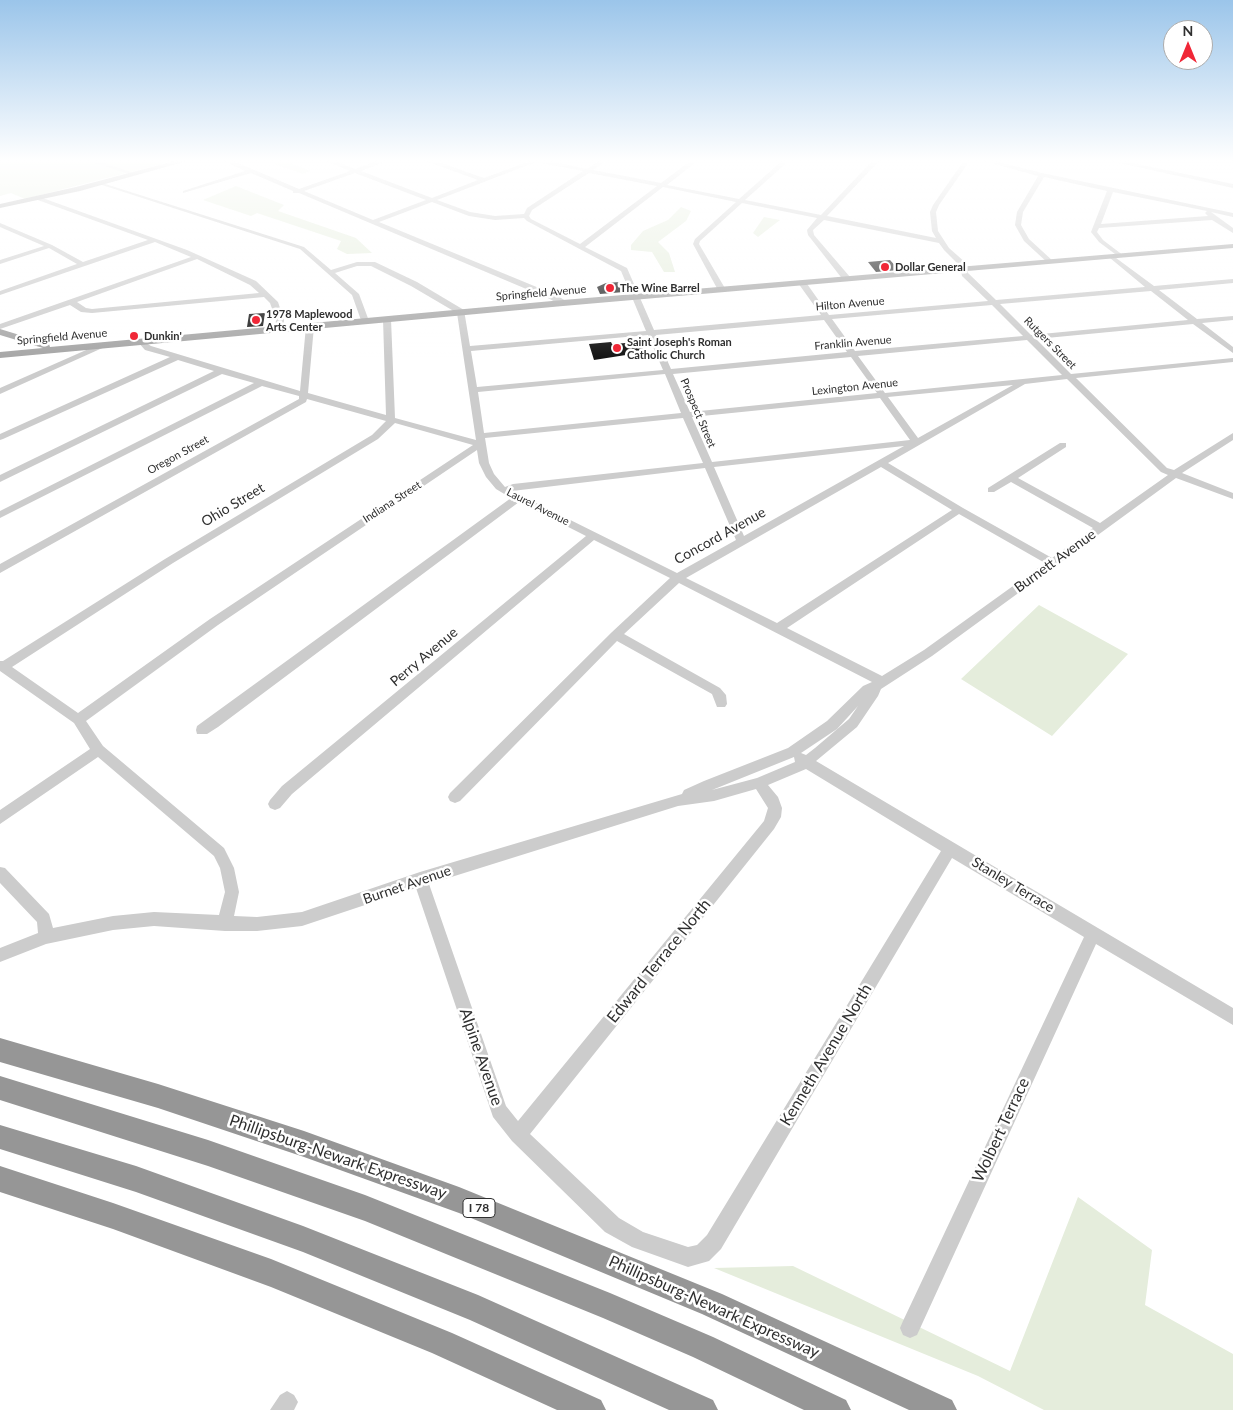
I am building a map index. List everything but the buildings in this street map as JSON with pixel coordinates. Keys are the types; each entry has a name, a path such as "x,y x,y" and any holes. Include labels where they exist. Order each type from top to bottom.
{"highway":[{"name":"Phillipsburg-Newark Expressway","path":"0,1050 167,1099 304,1144 458,1200 712,1304 942,1410"},
{"path":"0,1088 208,1152 382,1214 618,1310 703,1347 836,1410"},
{"path":"0,1137 136,1179 320,1245 478,1309 703,1410"},
{"path":"0,1179 113,1216 279,1277 442,1343 591,1410"}],"main road":[{"name":"Springfield Avenue","path":"0,355 461,312 1233,246"},
{"path":"0,332 33,343 60,349"}],"street":[{"path":"112,225 197,256 253,283 274,302 278,312 279,329"},
{"path":"230,225 302,248 355,294 365,321"},
{"path":"379,225 553,297 563,303"},
{"name":"Prospect Street","path":"539,225 624,270 741,540"},
{"path":"581,246 610,225"},
{"path":"714,225 697,240 696,244 722,290"},
{"path":"815,225 810,230 811,235 847,279"},
{"path":"861,225 940,241"},
{"name":"Rutgers Street","path":"934,225 940,241 963,265 965,274 1164,470 1173,475 1233,496"},
{"path":"1018,225 1026,240 1050,262"},
{"path":"1114,225 1097,226 1094,232 1116,256 1152,288 1233,351"},
{"path":"1,226 50,246 83,265"},
{"path":"0,293 155,240"},
{"path":"0,262 50,246"},
{"path":"0,327 197,256"},
{"path":"142,342 148,348 177,358 304,396 391,421 480,440 461,312 414,284 372,264 357,264 331,272"},
{"name":"Hilton Avenue","path":"468,349 1233,281"},
{"path":"505,490 513,487 916,442 802,283"},
{"path":"71,302 84,310 92,311 266,294"},
{"name":"Franklin Avenue","path":"474,390 1233,318"},
{"path":"387,319 391,421"},
{"path":"304,396 310,326"},
{"path":"0,391 105,345"},
{"path":"0,437 177,358"},
{"name":"Lexington Avenue","path":"480,440 688,416 1233,360"},
{"path":"0,479 221,371"},
{"name":"Concord Avenue","path":"455,797 616,635 677,578 916,442 1020,386 1022,382"},
{"path":"0,515 261,383"},
{"name":"Oregon Street","path":"0,568 303,400 304,396"},
{"name":"Ohio Street","path":"2,666 376,436 391,421"},
{"name":"Burnett Avenue","path":"678,800 709,785 793,752 832,725 867,689 879,684 928,653 1173,475 1233,436"},
{"name":"Laurel Avenue","path":"480,440 488,474 505,490 518,498 778,628 879,684"},
{"name":"Indiana Street","path":"78,720 214,622 480,440"},
{"path":"992,490 1062,445"},
{"path":"882,463 1053,563"},
{"path":"1011,478 1101,528"},
{"path":"202,730 214,724 518,498"},
{"path":"778,628 960,510"},
{"name":"Perry Avenue","path":"275,804 287,790 594,535"},
{"path":"616,635 716,691 720,695 721,704"},
{"path":"2,666 78,720 98,750 219,852 227,868 232,892 225,924"},
{"name":"Burnett Avenue","path":"806,762 836,739 852,722 879,684"},
{"path":"0,818 98,750"},
{"name":"Stanley Terrace","path":"793,752 806,762 1233,1017"},
{"name":"Burnet Avenue","path":"0,955 46,937 88,927 139,920 257,924 302,919 360,901 420,879 678,800 714,795 759,783 806,762"},
{"name":"Edward Terrace North","path":"518,1135 769,825 774,817 775,808 773,801 759,783"},
{"name":"Kenneth Avenue North","path":"695,1255 702,1254 714,1242 950,848"},
{"path":"0,873 44,919 46,937"},
{"name":"Alpine Avenue","path":"420,879 500,1111 518,1135 612,1225 638,1240 688,1257 695,1255"},
{"name":"Wolbert Terrace","path":"910,1328 1093,933"}],"green space":[{"path":"292,225 318,225 356,238 372,253 347,254 337,249 341,241"},
{"path":"657,225 681,225 658,242 669,253 675,272 664,272 652,252 631,250 631,245 643,231"},
{"path":"759,225 774,225 758,237 753,233"},
{"path":"1039,605 1128,654 1052,736 961,679"},
{"path":"1078,1197 1152,1250 1145,1305 1233,1354 1233,1410 1044,1410 978,1376 714,1268 793,1266 1010,1371"}],"place":[{"name":"Dollar General","path":"885,267"},
{"name":"The Wine Barrel","path":"610,288"},
{"name":"1978 Maplewood Arts Center","path":"256,320"},
{"name":"Dunkin'","path":"134,336"},
{"name":"Saint Joseph's Roman Catholic Church","path":"617,348"}]}
